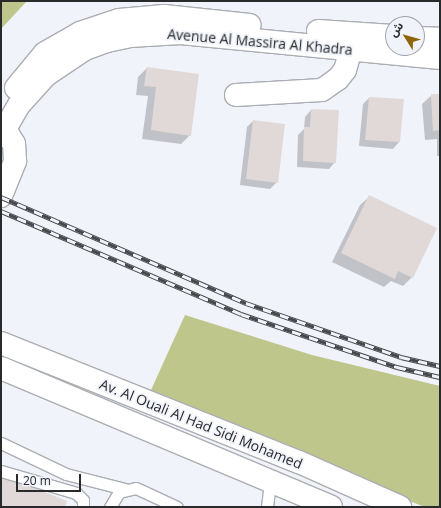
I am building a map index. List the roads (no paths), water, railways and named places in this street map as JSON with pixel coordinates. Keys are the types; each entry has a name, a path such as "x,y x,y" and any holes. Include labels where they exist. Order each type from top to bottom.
{"main road":[{"name":"Avenue Al Massira Al Khadra","path":"4,115 45,53 80,33 119,20 164,16 294,30 385,36"},
{"name":"Avenue Al Massira Al Khadra","path":"4,115 19,105 46,75 86,49 107,41 154,34 181,33 440,58"},
{"path":"425,38 440,39"},
{"path":"236,95 322,90 338,79 345,70 352,49"},
{"path":"1,196 15,161 14,144 4,115"},
{"path":"1,331 41,360"},
{"name":"Av. Al Ouali Al Had Sidi Mohamed","path":"1,343 299,462 400,507"},
{"name":"Av. Al Ouali Al Had Sidi Mohamed","path":"1,368 331,507"},
{"path":"1,379 28,380"}],"lane":[{"path":"1,443 66,474 125,489 136,488 177,507"},
{"path":"1,472 76,493 83,500 83,507"},
{"path":"267,507 270,481"},
{"path":"110,507 119,492 125,489"}],"railway":[{"path":"1,197 246,303 401,357 440,366"},
{"path":"1,211 241,314 397,367 440,377"}]}
